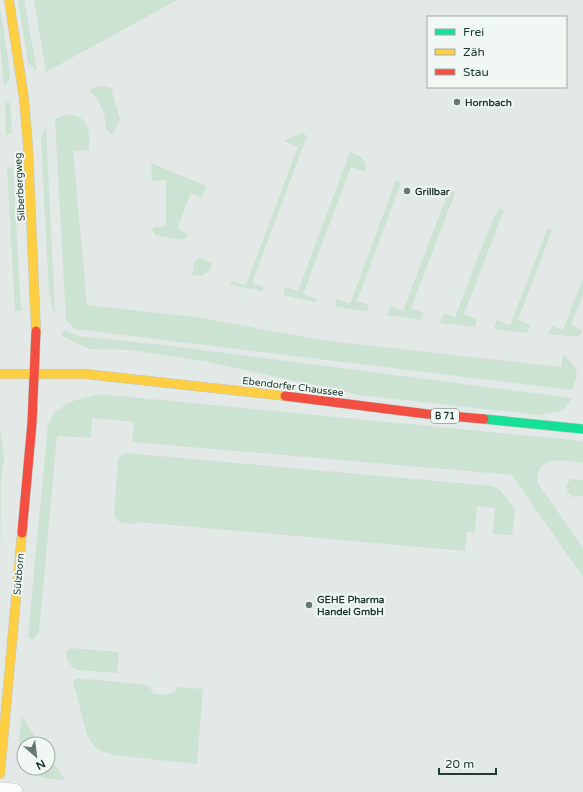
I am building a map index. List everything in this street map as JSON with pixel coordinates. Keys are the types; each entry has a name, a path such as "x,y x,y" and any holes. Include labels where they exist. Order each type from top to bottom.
{"street":[{"name":"Silberbergweg","path":"9,0 24,99 28,150 36,325 34,374"},
{"name":"Ebendorfer Chaussee","path":"0,374 85,374 300,397 427,414 583,429"},
{"name":"Sülzborn","path":"0,774 32,423 34,374"},
{"path":"0,790 14,792"}],"green space":[{"path":"18,0 24,0 37,70 28,63"},
{"path":"34,0 177,0 46,72"},
{"path":"0,8 10,80 4,85 0,45"},
{"path":"102,86 111,88 120,119 114,132 111,134 107,130 104,113 98,101 90,91 92,88"},
{"path":"5,100 10,103 12,132 6,135"},
{"path":"68,114 81,118 85,122 89,131 89,150 73,151 87,305 196,317 321,340 561,367 563,354 575,366 577,373 572,390 75,329 66,320 55,119"},
{"path":"46,127 55,312 53,312 49,292 41,141 41,137"},
{"path":"302,133 307,136 252,283 264,287 262,291 230,285 232,281 246,285 298,147 284,141"},
{"path":"350,152 362,158 366,167 365,171 351,167 303,294 317,299 316,302 283,295 285,287 298,291"},
{"path":"151,163 207,186 202,198 191,193 177,229 188,234 186,238 181,240 155,235 152,228 166,226 166,180 152,181"},
{"path":"7,167 13,168 21,311 15,311"},
{"path":"396,180 401,183 357,301 369,305 367,312 335,306 337,299 350,304"},
{"path":"449,190 455,193 411,308 424,313 421,320 387,315 391,306 403,311"},
{"path":"499,208 504,210 464,314 477,319 475,327 440,323 444,313 455,317 492,221"},
{"path":"548,228 552,230 518,320 531,325 527,333 494,329 497,320 510,325"},
{"path":"200,258 213,263 210,270 202,276 192,275 194,262"},
{"path":"583,278 583,294 571,325 582,330 579,337 548,334 552,326 563,330"},
{"path":"64,330 78,336 163,345 572,398 562,411 540,415 359,395 203,361 131,350 90,349 61,335"},
{"path":"99,394 583,441 583,463 560,460 547,463 538,473 537,482 583,548 583,577 512,475 132,442 134,422 92,418 91,438 57,436 39,632 32,640 28,636 48,424 51,421 53,414 68,403"},
{"path":"0,427 4,458 1,481 0,573"},
{"path":"126,453 492,486 500,490 515,510 512,535 493,534 495,508 477,506 475,532 467,532 465,551 137,522 136,524 123,523 115,518 114,514 118,459 121,455"},
{"path":"571,479 583,480 583,496 573,497 568,493 566,485"},
{"path":"70,648 119,652 117,673 77,670 70,665 67,660 66,651"},
{"path":"76,678 148,685 154,694 167,695 176,691 177,687 203,689 197,764 114,755 100,751 87,735 73,681"},
{"path":"22,716 35,736 20,736"},
{"path":"56,767 65,780 49,779 40,776 56,776"}],"traffic: fast":[{"path":"484,419 583,429"}],"traffic: slow":[{"path":"9,0 24,99 28,147 36,331"},
{"path":"0,374 85,374 285,396"},
{"path":"0,774 22,533"}],"traffic: jam":[{"path":"22,533 32,423 36,331"},
{"path":"285,396 427,414 484,419"}],"place":[{"name":"Hornbach","path":"457,102"},
{"name":"Grillbar","path":"407,191"},
{"name":"GEHE Pharma Handel GmbH","path":"309,605"}]}
